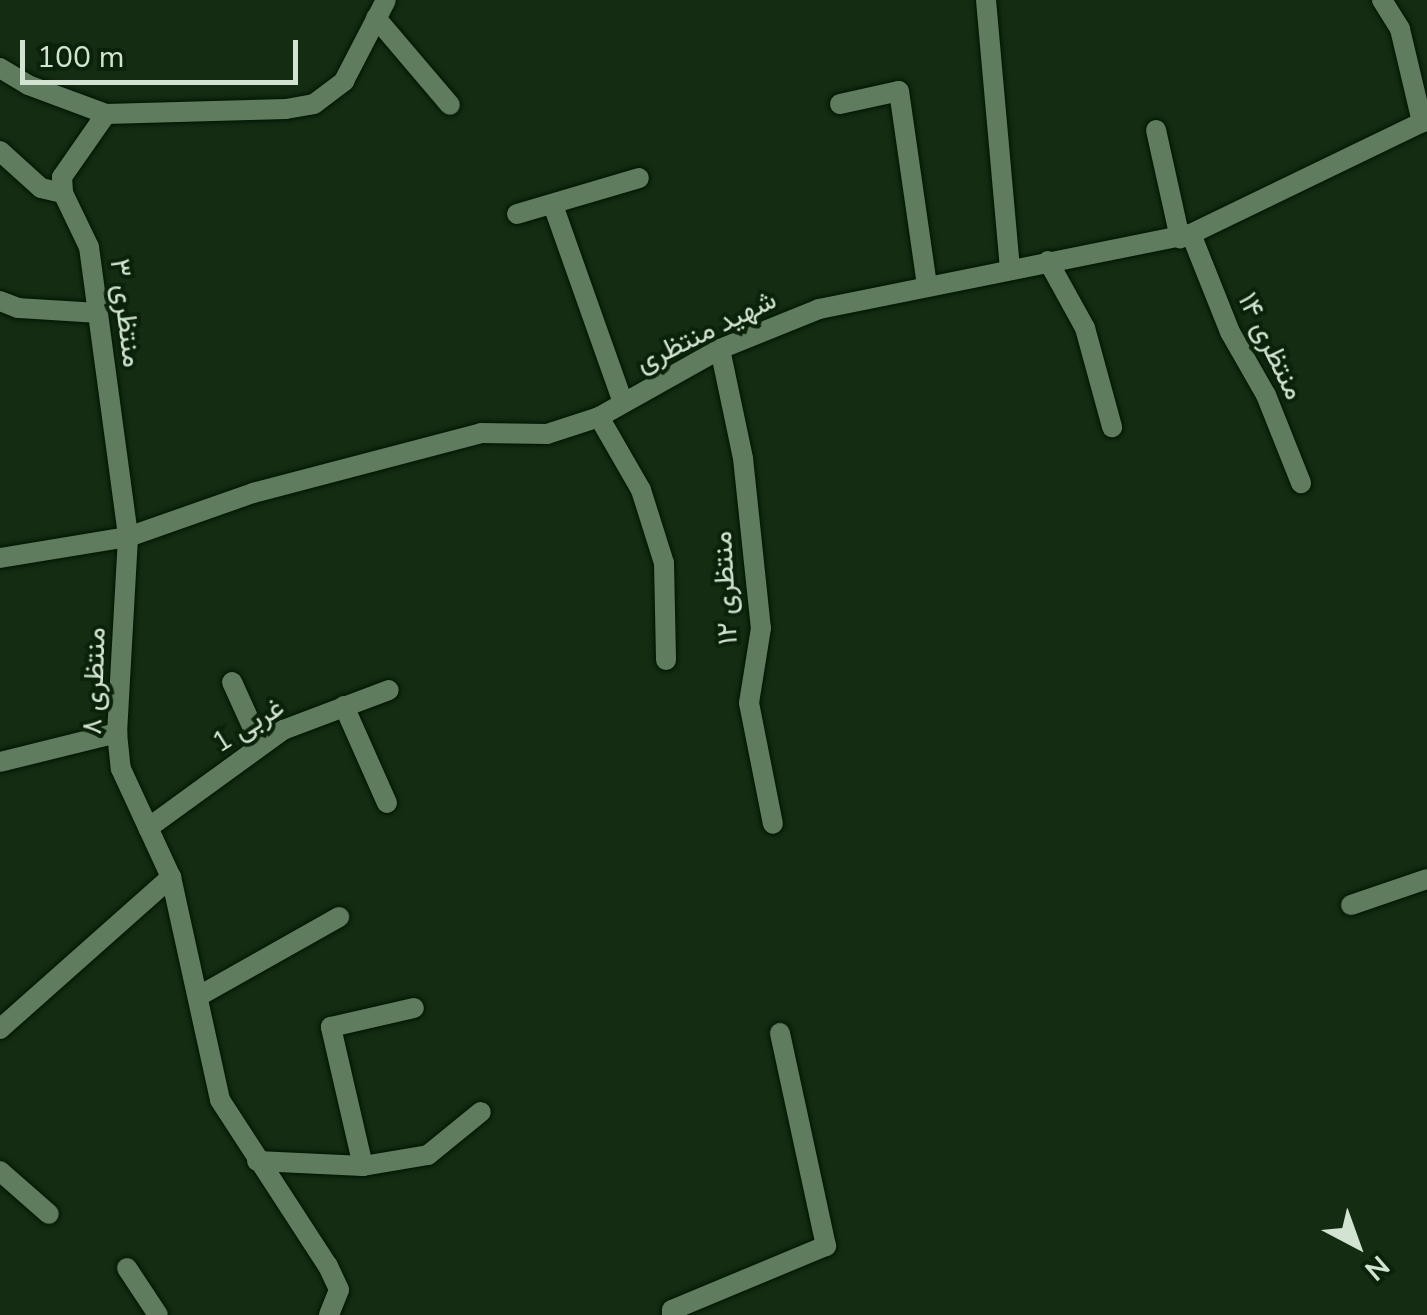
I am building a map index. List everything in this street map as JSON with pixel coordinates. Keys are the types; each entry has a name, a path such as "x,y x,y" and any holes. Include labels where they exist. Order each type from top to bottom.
{"street":[{"path":"986,0 1010,269"},
{"path":"1382,0 1400,29 1424,122"},
{"path":"0,68 28,85 106,114 286,110 314,104 344,82 381,9 450,105"},
{"path":"840,104 899,91 928,286"},
{"path":"0,151 42,188 63,193 62,176 106,114"},
{"name":"شهید منتظری","path":"0,558 128,536 253,493 480,433 546,434 598,417 720,349 819,309 1185,236 1424,122"},
{"name":"منتظری ۱۴","path":"1156,130 1185,236 1230,332 1266,395 1301,483"},
{"path":"517,214 640,178"},
{"name":"منتظری ۳","path":"63,193 89,247 128,536"},
{"path":"553,205 622,403"},
{"path":"1048,261 1085,328 1112,427"},
{"path":"0,301 18,308 97,312"},
{"name":"منتظری ۱۲","path":"720,349 742,458 760,628 749,702 773,824"},
{"path":"598,417 641,490 664,563 666,660"},
{"name":"منتظری ۸","path":"128,536 117,733 121,768 170,878 220,1100 328,1266 339,1290 329,1315"},
{"path":"232,682 261,746"},
{"name":"غربی 1","path":"148,828 283,730 389,690"},
{"path":"344,706 387,803"},
{"path":"0,762 117,733"},
{"path":"0,1029 170,878"},
{"path":"1352,905 1427,879"},
{"path":"199,996 339,917"},
{"path":"363,1166 330,1027 414,1008"},
{"path":"672,1315 672,1310 826,1246 780,1033"},
{"path":"257,1161 363,1166 428,1155 481,1112"},
{"path":"0,1171 49,1214"},
{"path":"127,1268 158,1315"}]}
